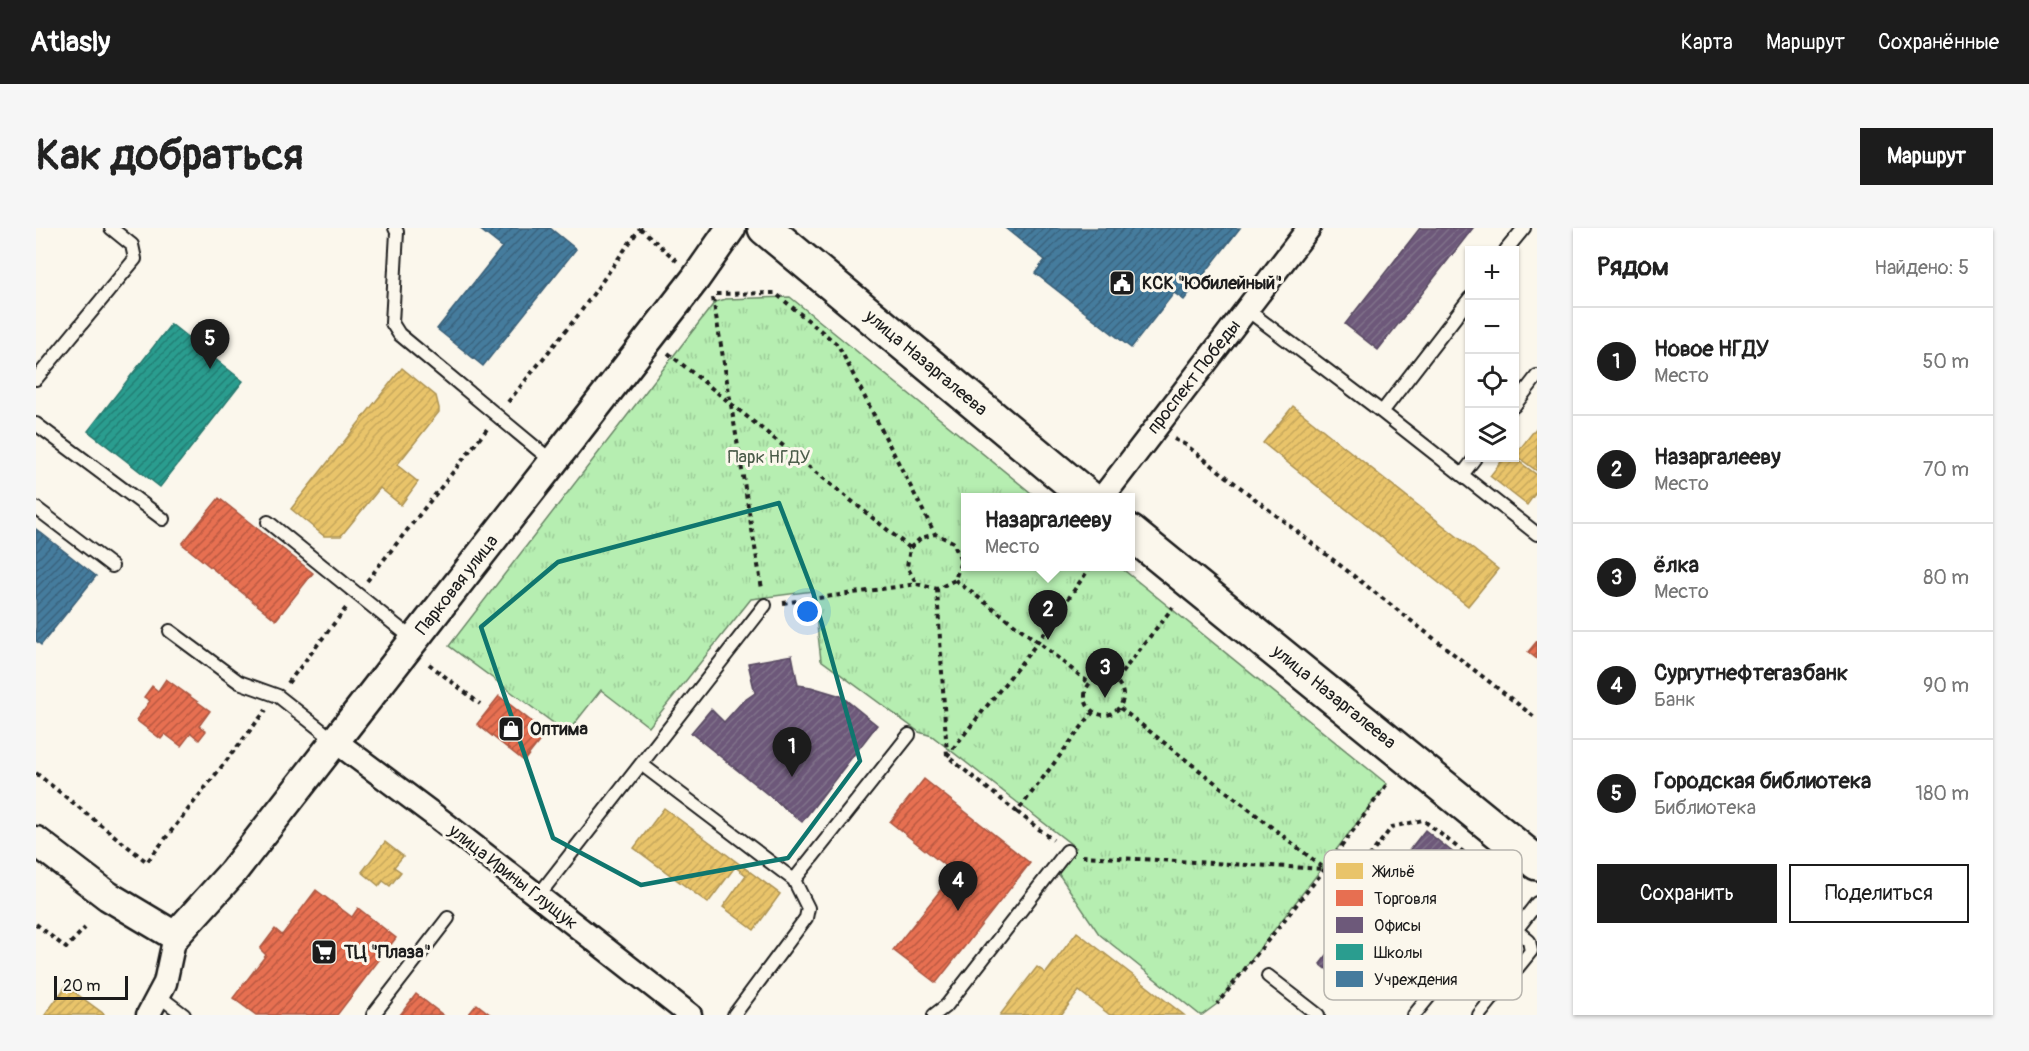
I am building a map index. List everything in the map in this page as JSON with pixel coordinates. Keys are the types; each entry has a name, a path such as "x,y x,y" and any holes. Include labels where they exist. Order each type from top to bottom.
{"main road":[{"name":"улица Назаргалеева","path":"765,228 1083,493"},
{"name":"улица Назаргалеева","path":"1135,535 1521,850"},
{"name":"улица Назаргалеева","path":"1522,851 1537,863"}],"street":[{"name":"Парковая улица","path":"175,936 232,873 336,741 696,278 731,228"},
{"name":"проспект Победы","path":"1106,493 1309,228"},
{"name":"улица Ирины Глущук","path":"336,741 690,1015"},
{"path":"36,841 108,896 175,936 165,983 153,1005"}],"lane":[{"path":"36,379 135,259 132,245 111,228"},
{"path":"395,228 397,232 392,323 399,334 554,462"},
{"path":"1509,246 1524,228"},
{"path":"1382,412 1468,300"},
{"path":"1246,309 1537,534"},
{"path":"1519,400 1537,376"},
{"path":"36,424 163,519"},
{"path":"1462,475 1472,462"},
{"path":"36,508 112,566"},
{"path":"268,522 414,641"},
{"path":"538,896 765,605"},
{"path":"170,631 239,682 278,696 336,741"},
{"path":"794,880 909,735"},
{"path":"641,764 794,880 808,908 806,918 734,1015"},
{"path":"934,1015 947,1005 1067,851"},
{"path":"1522,922 1537,903"},
{"path":"373,1015 448,918"},
{"path":"1522,935 1529,941 1531,951 1522,962"},
{"path":"1268,976 1318,1015"},
{"path":"1414,1015 1426,1000"},
{"path":"1479,1015 1491,1000"},
{"path":"153,1005 184,1015"}],"path":[{"path":"640,228 677,261"},
{"path":"706,302 713,294 776,293 838,345 935,534 953,542 961,556"},
{"path":"713,294 765,605 917,584 937,589 955,580 961,565"},
{"path":"674,344 667,352 910,548"},
{"path":"1154,428 1186,444 1537,719"},
{"path":"917,584 907,567 910,548 921,538 935,534"},
{"path":"946,756 1038,642 1088,571"},
{"path":"955,580 1089,683"},
{"path":"937,589 946,756 1072,855 1324,868"},
{"path":"1116,680 1173,608"},
{"path":"1102,676 1116,680 1124,693 1120,708 1105,716 1092,712 1084,698 1089,683 1102,676"},
{"path":"1120,708 1324,868"},
{"path":"1017,812 1092,712"},
{"path":"1338,850 1387,784"},
{"path":"1374,850 1392,827 1423,820 1461,850"},
{"path":"1216,1004 1324,868"},
{"path":"1522,908 1528,914"},
{"path":"36,924 66,948 85,928"}],"highlighted area":[{"path":"779,503 813,592 860,761 788,858 641,885 553,838 481,627 558,562"}],"green space":[{"name":"Парк НГДУ","path":"790,297 1031,493 961,493 961,571 1125,571 1387,784 1336,850 1324,850 1324,866 1217,1004 1202,1015 1099,934 1058,873 1076,848 932,736 919,732 821,660 813,591 751,599 649,727 601,690 567,733 449,646 715,302 726,299"}],"building: Жильё":[{"path":"402,368 436,396 439,408 439,412 397,465 418,482 401,505 380,488 341,536 324,536 291,509"},
{"path":"1293,406 1498,569 1468,606 1263,443"},
{"path":"1537,427 1537,471 1519,458 1519,450"},
{"path":"1501,462 1519,462 1537,475 1537,491 1527,505 1490,476"},
{"path":"664,808 780,894 754,930 723,907 746,875 735,867 708,903 634,848"},
{"path":"385,842 403,856 394,867 401,872 390,886 383,881 379,886 362,872"},
{"path":"1077,932 1184,1015 1110,1015 1079,991 1061,1015 1000,1015 1037,967 1046,973"},
{"path":"66,986 104,1014 104,1015 45,1015"}],"building: Торговля":[{"path":"219,498 313,573 276,620 182,544"},
{"path":"1537,641 1537,659 1528,652"},
{"path":"166,679 210,711 199,726 206,731 199,740 191,733 181,746 165,734 161,739 136,720 150,701 144,697 152,686 158,691"},
{"name":"Оптима","path":"499,696 546,733 524,761 477,724"},
{"path":"924,779 1030,863 936,983 893,950 954,873 890,822"},
{"name":"ТЦ \"Плаза\"","path":"316,890 352,917 358,908 396,938 337,1015 256,1015 233,998 266,955 260,949 275,929 282,935"},
{"path":"416,994 443,1015 400,1015"},
{"path":"477,1004 491,1015 468,1015"}],"building: Офисы":[{"path":"1420,228 1473,228 1378,350 1345,324"},
{"path":"792,655 798,685 841,696 877,725 802,822 691,733 711,709 724,722 742,702 755,693 748,663"},
{"path":"1425,830 1450,850 1409,850"}],"building: Школы":[{"path":"171,324 243,381 160,487 88,431"}],"building: Учреждения":[{"path":"478,228 550,228 576,249 483,366 437,329 502,247"},
{"name":"КСК \"Юбилейный\"","path":"1005,228 1240,228 1184,300 1174,293 1131,348 1035,273 1045,260"},
{"path":"36,529 96,576 41,645 36,641"}],"place":[{"name":"КСК \"Юбилейный\"","path":"1122,283"},
{"name":"Городская библиотека","path":"210,369"},
{"name":"Назаргалееву","path":"1048,640"},
{"name":"ёлка","path":"1105,698"},
{"name":"Оптима","path":"511,729"},
{"name":"Новое НГДУ","path":"792,777"},
{"name":"Сургутнефтегазбанк","path":"958,911"},
{"name":"ТЦ \"Плаза\"","path":"324,952"}]}
